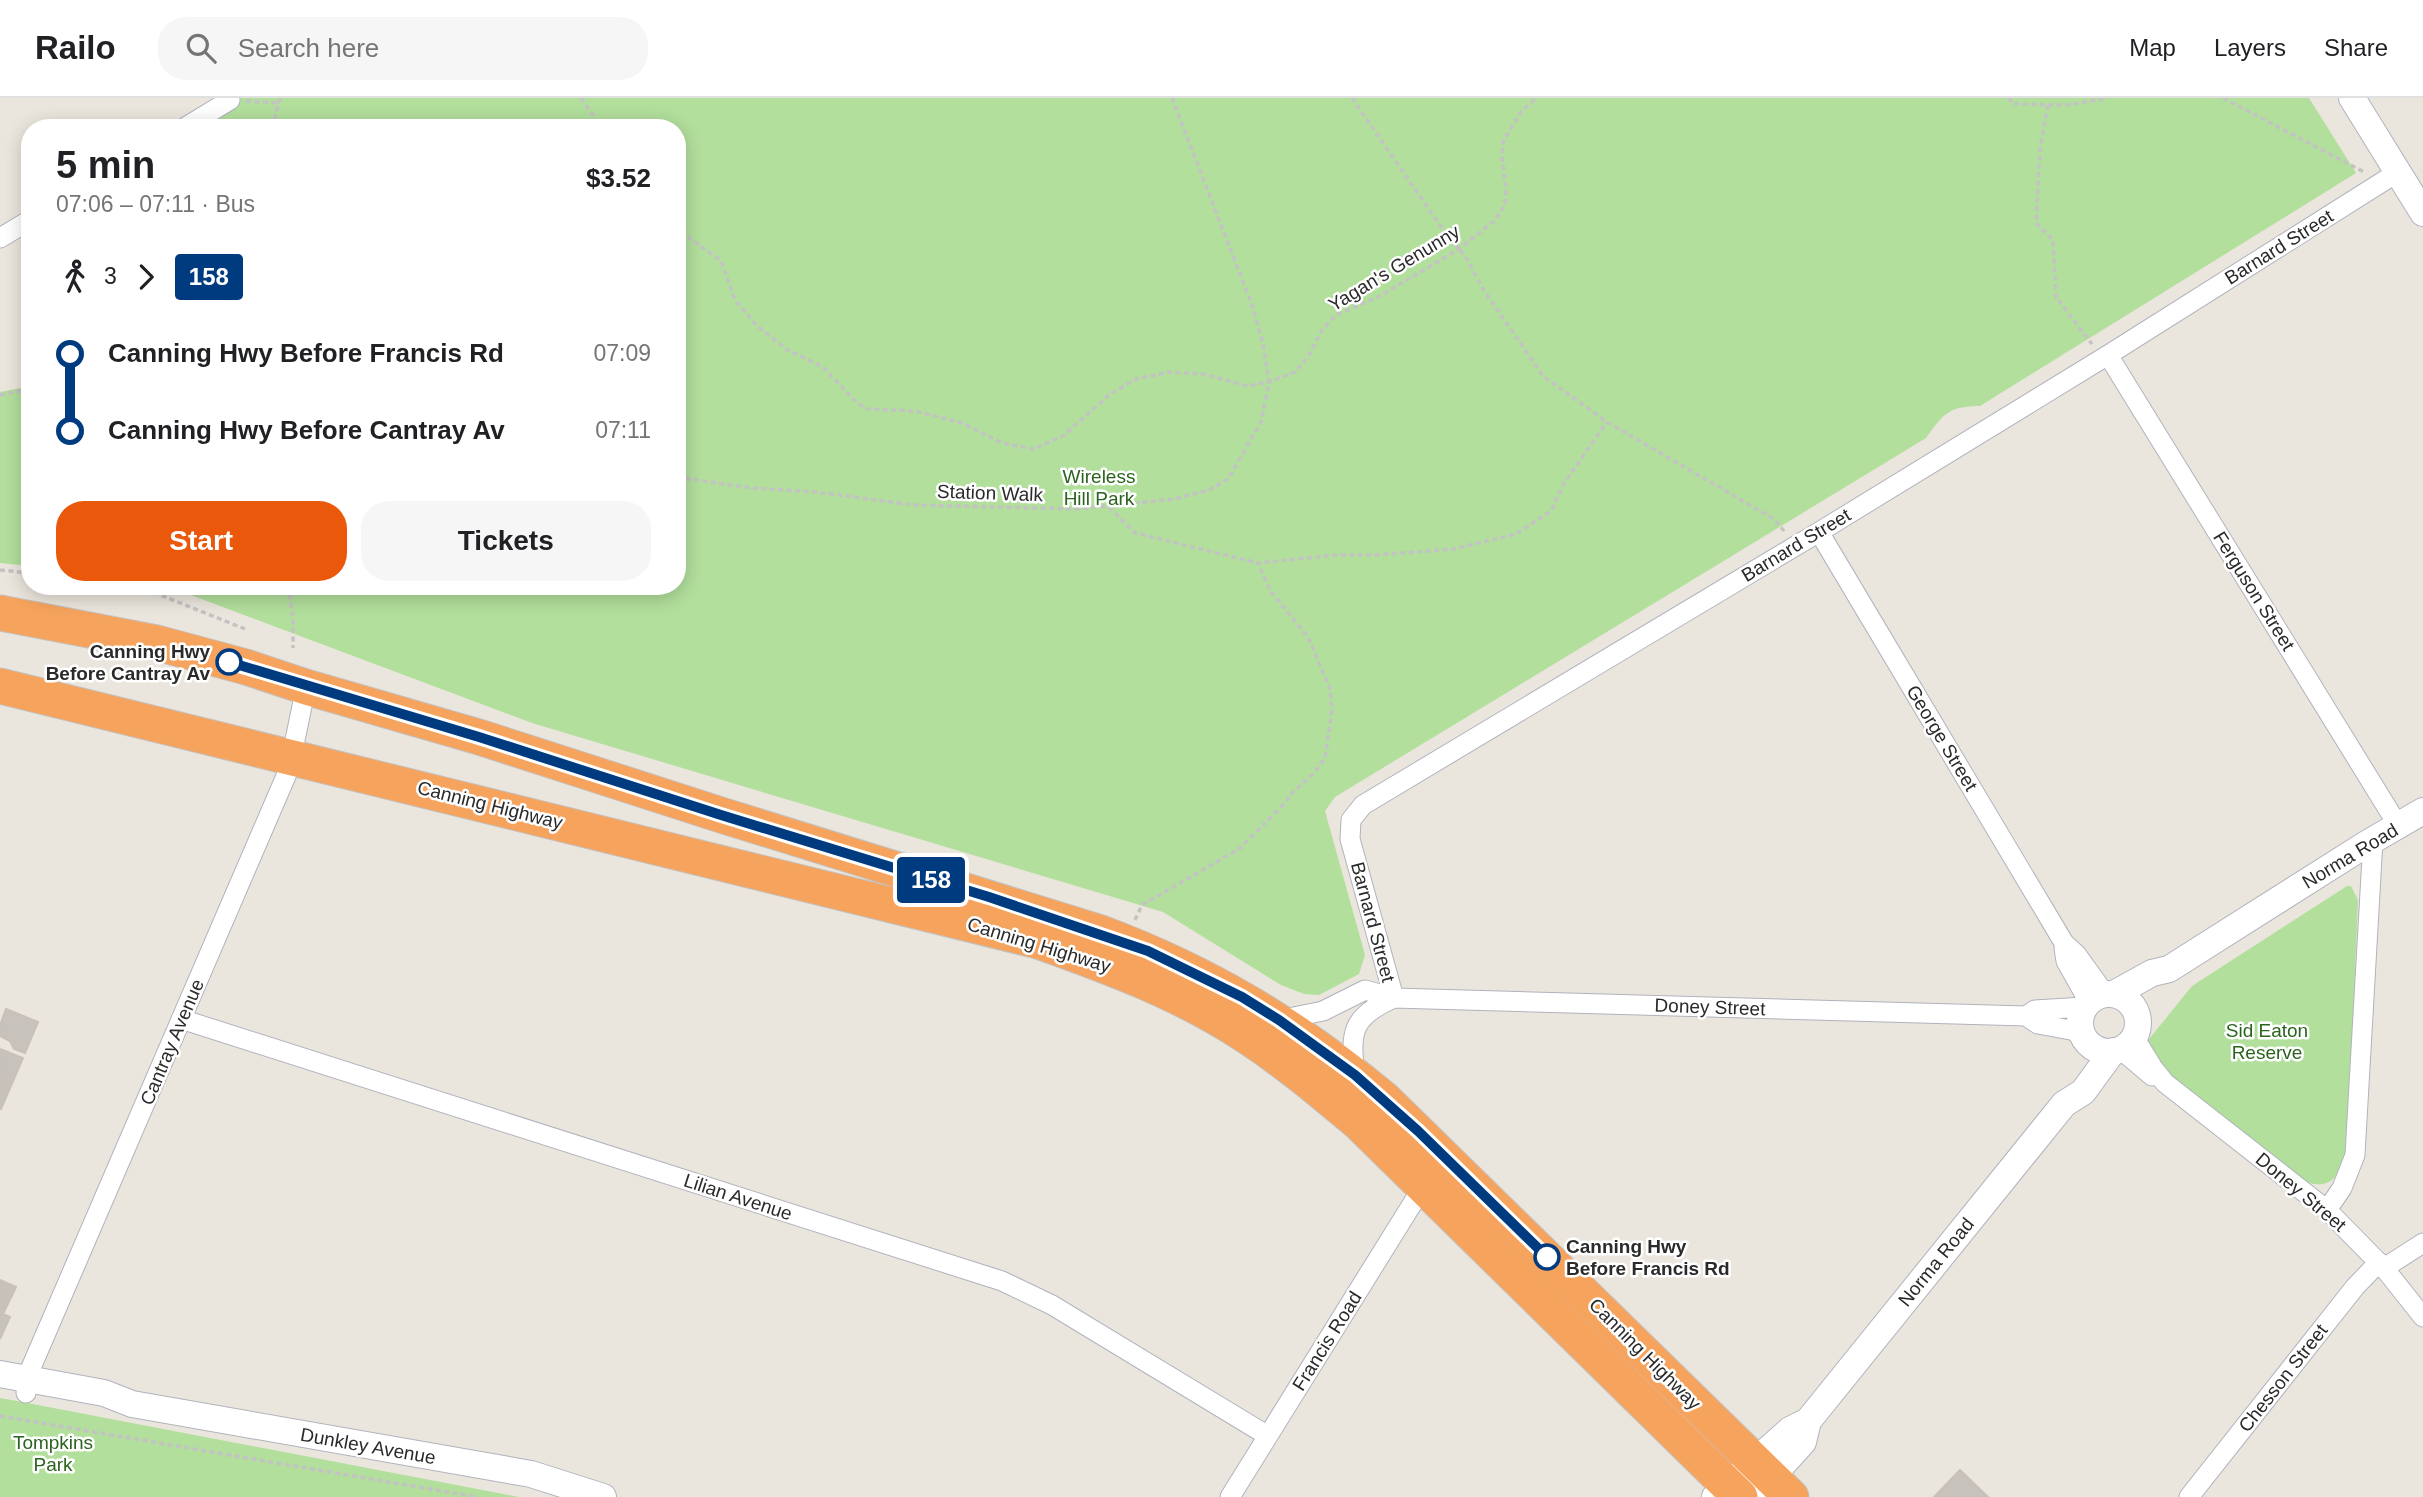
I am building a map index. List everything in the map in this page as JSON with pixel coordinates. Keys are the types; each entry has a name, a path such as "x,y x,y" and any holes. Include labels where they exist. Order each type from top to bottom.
{"highway":[{"name":"Canning Highway","path":"0,613 157,643 246,667 479,737 1101,933 1189,970 1242,997 1279,1020 1384,1099 1451,1163 1750,1487"},
{"name":"Canning Highway","path":"0,685 929,912 1038,941 1117,969 1189,1003 1247,1036 1296,1071 1359,1123 1750,1487"}],"street":[{"path":"2352,98 2423,212"},
{"path":"199,119 230,100"},
{"name":"Barnard Street","path":"1394,998 1350,839 1351,820 1358,809 2108,355 2398,172"},
{"path":"0,238 21,225"},
{"name":"Ferguson Street","path":"2108,355 2399,827"},
{"name":"George Street","path":"1819,532 2064,943 2066,961 2093,1012"},
{"name":"Cantray Avenue","path":"26,1385 289,769 306,687"},
{"name":"Norma Road","path":"1750,1487 1803,1442 1808,1420 2064,1104 2080,1065 2093,1012 2152,973 2169,969 2423,811"},
{"path":"2327,1210 2351,1171 2356,1145 2373,841"},
{"name":"Norma Road","path":"2064,1104 2082,1092 2126,1038 2169,969"},
{"name":"Doney Street","path":"1279,1020 1323,1011 1365,990 1394,998 2026,1016 2038,1024 2093,1012"},
{"path":"1355,1075 1353,1037 1360,1019 1373,1007 1394,998"},
{"path":"2123,998 2126,1038 2100,1050 2093,1012 2123,998"},
{"name":"Lilian Avenue","path":"181,1020 1002,1281 1052,1305 1268,1436"},
{"name":"Doney Street","path":"2126,1038 2165,1083 2327,1210 2382,1265 2423,1317"},
{"name":"Francis Road","path":"1230,1497 1424,1185"},
{"name":"Chesson Street","path":"2189,1497 2355,1287 2382,1265 2423,1243"},
{"name":"Dunkley Avenue","path":"0,1374 26,1385"},
{"name":"Dunkley Avenue","path":"0,1389 26,1385 104,1393 132,1404 531,1474 603,1497"}],"path":[{"path":"275,119 281,98"},
{"path":"581,98 596,119"},
{"name":"Station Walk","path":"686,478 913,505 1077,509 1174,499 1209,490 1227,479 1261,422 1269,382 1263,343 1252,305 1172,98"},
{"path":"1352,98 1459,249 1483,289 1544,376 1607,422 1774,519 1785,533"},
{"name":"Yagan's Genunny","path":"686,233 721,261 735,300 756,325 786,349 823,367 858,404 868,409 915,411 962,423 1002,443 1033,449 1063,436 1110,394 1136,379 1169,372 1203,374 1247,386 1269,382 1296,372 1308,357 1322,330 1336,315 1380,296 1459,249 1494,221 1505,205 1503,142 1521,112 1536,98"},
{"path":"2009,98 2013,104 2048,105 2067,105 2108,98"},
{"path":"2223,98 2364,172"},
{"path":"230,100 278,103"},
{"path":"2048,105 2040,148 2036,223 2053,240 2056,297 2091,343 2108,355"},
{"path":"0,395 21,391"},
{"path":"1108,506 1135,533 1258,563 1336,555 1454,550 1516,534 1551,511 1564,483 1607,422"},
{"path":"1135,920 1142,905 1239,849 1313,774 1325,758 1332,711 1330,689 1308,637 1270,590 1258,563"},
{"path":"0,570 21,572"},
{"path":"160,595 245,629"},
{"path":"289,595 293,648"},
{"path":"0,1416 477,1497"}],"green space":[{"name":"Wireless Hill Park","path":"224,98 2309,98 2356,173 1980,406 1961,408 1948,413 1926,438 1335,797 1325,811 1365,955 1359,974 1319,995 1304,994 1281,985 1163,912 532,723 191,595 686,595 686,119 220,119"},
{"path":"21,388 21,565 0,563 0,392"},
{"name":"Sid Eaton Reserve","path":"2347,886 2351,886 2358,900 2348,1140 2338,1174 2326,1183 2317,1184 2306,1182 2158,1065 2145,1044 2192,986"},
{"name":"Tompkins Park","path":"0,1398 17,1401 519,1497 0,1497"}],"building":[{"path":"6,1009 38,1022 25,1053 14,1049 10,1041 0,1036 0,1025"},
{"path":"0,1049 23,1058 1,1109 0,1109"},
{"path":"0,1280 16,1287 3,1314 10,1317 0,1339"},
{"path":"1960,1470 1988,1497 1934,1497"}],"bus line":[{"name":"158","path":"229,662 479,737 989,897 1148,951 1242,997 1355,1075 1418,1131 1547,1257"}],"place":[{"name":"Canning Hwy Before Cantray Av","path":"229,662"},
{"name":"Canning Hwy Before Francis Rd","path":"1547,1257"}]}
